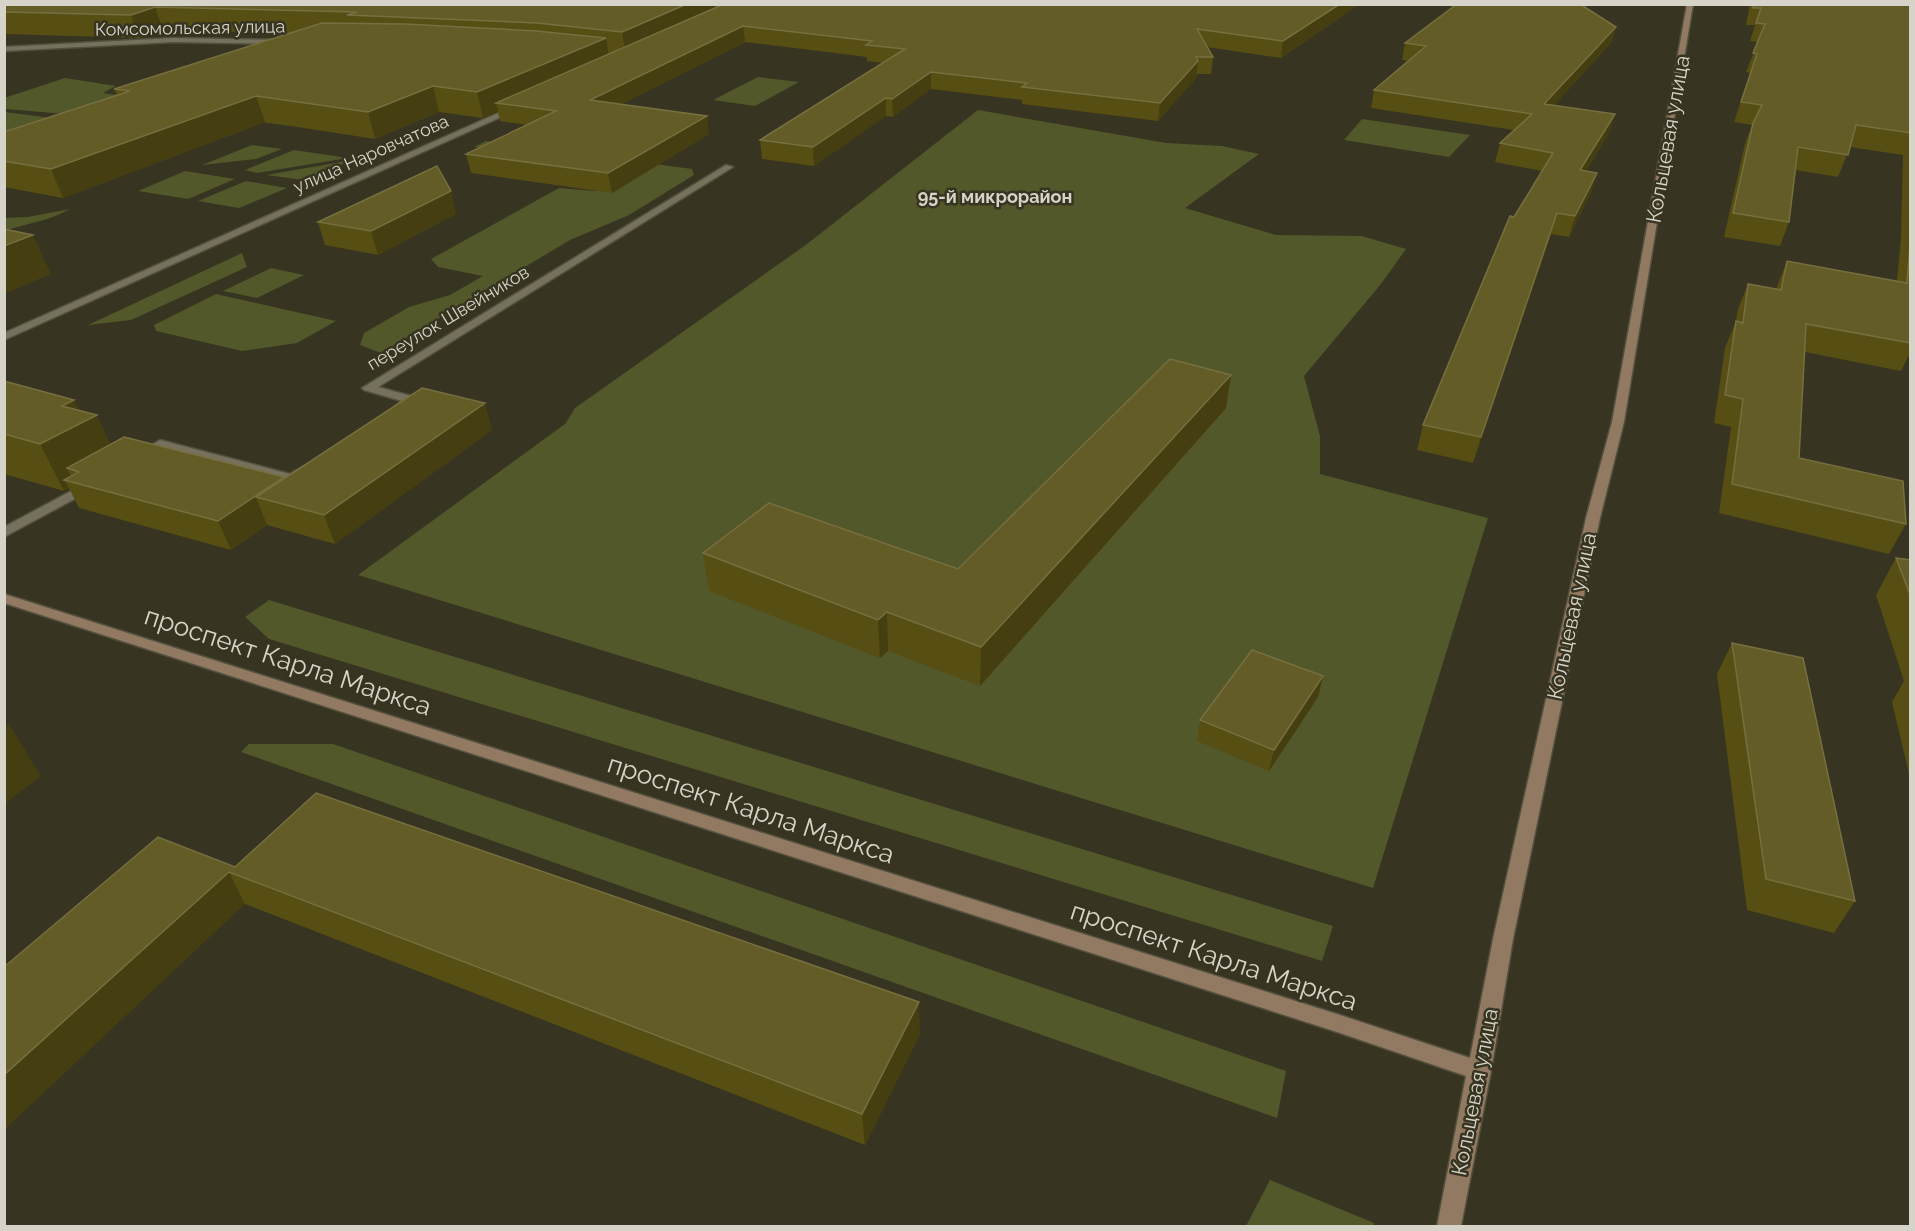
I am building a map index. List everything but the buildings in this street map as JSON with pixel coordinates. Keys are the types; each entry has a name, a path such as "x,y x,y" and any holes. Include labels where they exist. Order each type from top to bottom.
{"main road":[{"name":"Кольцевая улица","path":"1449,1227 1503,939 1593,518 1618,422 1690,4"},
{"name":"проспект Карла Маркса","path":"4,598 1315,1016 1480,1071"}],"street":[{"name":"Комсомольская улица","path":"4,49 173,40 291,42"},
{"name":"улица Наровчатова","path":"4,337 529,103"},
{"name":"переулок Швейников","path":"391,413 411,400 368,388 729,167"},
{"path":"129,462 160,444 292,478 312,465"},
{"path":"4,533 98,480"}],"green space":[{"path":"758,77 799,82 755,106 713,100"},
{"path":"65,78 116,86 103,93 300,123 291,126 136,105 90,116 5,109 4,98"},
{"path":"978,110 1166,143 1222,146 1259,154 1185,208 1276,235 1362,236 1406,249 1381,284 1304,376 1320,436 1320,474 1488,518 1373,888 358,575 565,424 575,408 807,244"},
{"path":"5,112 90,123 5,151"},
{"path":"1362,119 1470,135 1449,157 1344,140"},
{"path":"486,141 692,169 694,175 629,215 570,240 381,353 360,345 364,333 409,307 450,295 483,276 438,267 431,259 559,188 595,191 593,164 474,147"},
{"path":"252,145 282,149 256,159 202,165"},
{"path":"294,150 348,158 257,173 245,170"},
{"path":"352,160 304,180 266,175"},
{"path":"185,171 235,179 188,199 138,191"},
{"path":"246,181 287,188 239,208 198,201"},
{"path":"70,209 5,231 5,218 28,217"},
{"path":"242,253 247,267 131,320 88,325"},
{"path":"271,268 304,275 257,298 223,291"},
{"path":"216,294 336,321 297,343 242,351 156,331 154,325"},
{"path":"269,600 1333,926 1322,961 269,639 245,617"},
{"path":"249,744 333,744 1286,1071 1277,1118 241,752"},
{"path":"1270,1180 1374,1223 1374,1226 1246,1226"}],"district":[{"name":"95-й микрорайон","path":"995,197"}]}
